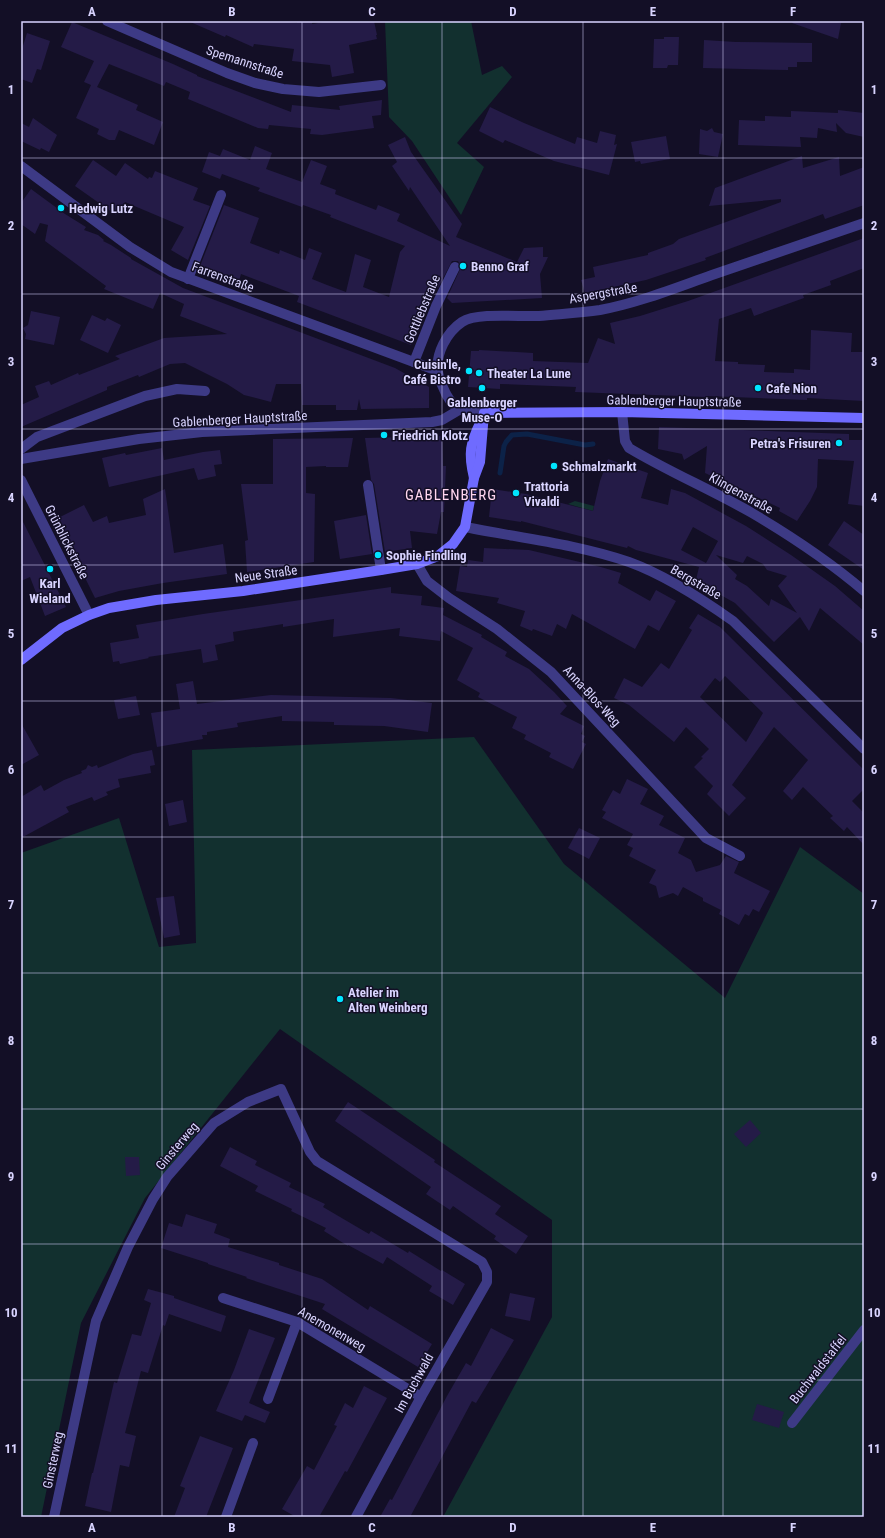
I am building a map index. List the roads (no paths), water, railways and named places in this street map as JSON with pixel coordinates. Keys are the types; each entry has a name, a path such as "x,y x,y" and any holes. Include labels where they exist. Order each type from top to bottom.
{"street":[{"name":"Spemannstraße","path":"108,21 227,73 255,83 283,89 319,92 381,85"},
{"name":"Farrenstraße","path":"21,166 130,246 171,272 438,371"},
{"path":"188,279 221,195"},
{"name":"Aspergstraße","path":"459,410 449,399 442,386 438,371 440,353 451,331 463,321 493,316 538,316 600,310 643,300 864,223"},
{"name":"Gottliebstraße","path":"414,362 436,306 455,267"},
{"path":"21,449 37,437 146,396 177,389 206,391"},
{"path":"459,410 467,413 484,414"},
{"name":"Gablenberger Hauptstraße","path":"21,459 140,439 202,432 432,422 442,420 459,410"},
{"name":"Gablenberger Hauptstraße","path":"484,414 622,412 864,418"},
{"name":"Klingenstraße","path":"622,412 625,441 629,448 752,513 797,542 864,591"},
{"name":"Neue Straße","path":"21,660 62,628 109,608 156,600 243,591 381,570 417,564 438,556 454,544 465,527 474,478 480,462 484,414"},
{"name":"Grünblickstraße","path":"21,480 88,616"},
{"path":"368,485 381,570"},
{"name":"Bergstraße","path":"465,527 554,543 624,561 658,575 689,592 711,605 733,621 864,749"},
{"name":"Anna-Blos-Weg","path":"417,564 427,581 449,598 497,629 551,672 706,838 740,856"},
{"name":"Ginsterweg","path":"54,1517 96,1321 128,1247 153,1199 167,1177 214,1123 248,1102 281,1089 310,1152 317,1161 482,1262"},
{"name":"Im Buchwald","path":"356,1517 421,1397 487,1282 487,1272 482,1262"},
{"name":"Anemonenweg","path":"223,1298 297,1322 421,1397"},
{"path":"268,1399 297,1322"},
{"name":"Buchwaldstaffel","path":"792,1423 864,1330"},
{"path":"226,1517 253,1443"}],"waterway":[{"path":"500,473 504,446 512,435 527,434 585,445 593,444"}],"place":[{"name":"Hedwig Lutz","path":"61,208"},
{"name":"Benno Graf","path":"463,266"},
{"name":"Cuisin'le, Café Bistro","path":"469,371"},
{"name":"Theater La Lune","path":"479,373"},
{"name":"Gablenberger Muse-O","path":"482,388"},
{"name":"Cafe Nion","path":"758,388"},
{"name":"Friedrich Klotz","path":"384,435"},
{"name":"Petra's Frisuren","path":"839,443"},
{"name":"Schmalzmarkt","path":"554,466"},
{"name":"Trattoria Vivaldi","path":"516,493"},
{"name":"Sophie Findling","path":"378,555"},
{"name":"Karl Wieland","path":"50,569"},
{"name":"Atelier im Alten Weinberg","path":"340,999"}],"district":[{"name":"GABLENBERG","path":"451,495"}]}
